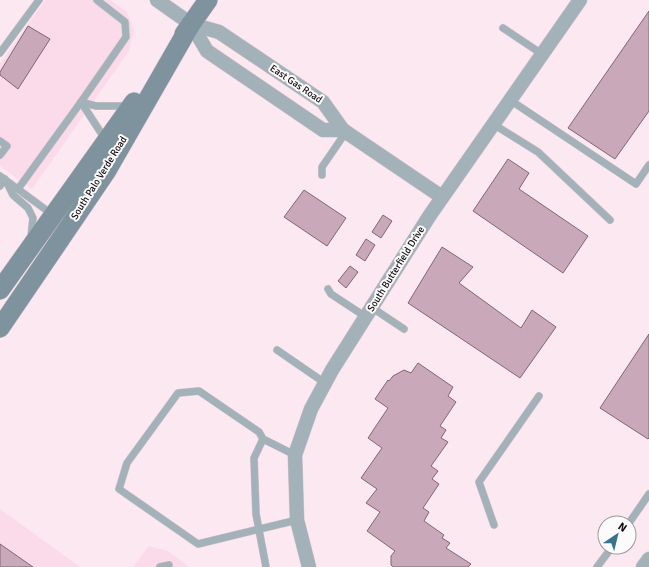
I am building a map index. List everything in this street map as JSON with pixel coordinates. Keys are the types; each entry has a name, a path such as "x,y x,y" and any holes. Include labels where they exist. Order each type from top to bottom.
{"main road":[{"name":"South Palo Verde Road","path":"0,290 106,140 208,0"},
{"name":"South Palo Verde Road","path":"0,327 106,172 191,24"},
{"path":"0,327 15,289 54,232 56,223 54,215"}],"street":[{"name":"East Gas Road","path":"157,0 191,24 219,32 323,102 344,131 442,197"},
{"name":"South Butterfield Drive","path":"309,567 297,520 295,455 311,408 332,370 442,197 580,0"},
{"path":"191,24 207,51 323,130 344,131"},
{"path":"643,567 649,559"}],"lane":[{"path":"0,53 39,0"},
{"path":"18,189 126,37 125,22 97,0"},
{"path":"503,28 542,54"},
{"path":"510,100 636,184 649,165"},
{"path":"81,102 96,106 131,106"},
{"path":"81,102 106,140"},
{"path":"493,124 538,152 610,220"},
{"path":"322,176 322,167 344,131"},
{"path":"0,141 6,146 0,155"},
{"path":"2,178 54,215"},
{"path":"0,186 2,178"},
{"path":"2,178 13,195 28,208 33,218 33,228 29,250"},
{"path":"328,289 331,294 404,329"},
{"path":"278,350 325,383"},
{"path":"295,455 263,439 259,432 200,391 178,393 126,463 119,488 198,544 297,520"},
{"path":"494,526 479,482 539,396"},
{"path":"263,439 254,458 256,514 266,567"},
{"path":"635,515 649,494"},
{"path":"597,567 606,555"},
{"path":"160,567 169,565"}],"shaded area":[{"path":"45,0 110,0 127,12 134,30 129,51 32,189 0,166 0,64"},
{"path":"0,509 80,567 0,567"},
{"path":"149,546 168,551 189,567 133,567"}],"building":[{"path":"649,11 649,111 615,159 568,128"},
{"path":"28,26 50,39 18,89 0,75 0,72"},
{"path":"508,159 529,173 519,189 588,236 563,273 473,211"},
{"path":"304,190 346,218 327,246 284,217"},
{"path":"383,215 392,221 381,238 372,232"},
{"path":"366,239 375,245 365,261 356,255"},
{"path":"442,247 473,267 459,283 521,328 532,310 556,327 520,378 408,303"},
{"path":"350,266 358,272 346,288 338,281"},
{"path":"649,334 649,438 648,439 600,408"},
{"path":"418,363 453,387 448,396 456,402 440,426 446,430 441,438 448,442 431,466 438,471 432,479 439,484 423,508 429,512 424,521 444,535 442,538 450,543 446,548 471,564 468,567 393,567 391,565 391,556 395,551 367,531 380,512 366,503 377,489 361,478 382,448 368,438 388,408 375,399 388,380 389,381 393,376 404,370 411,373"},
{"path":"0,544 33,567 0,567"}]}
